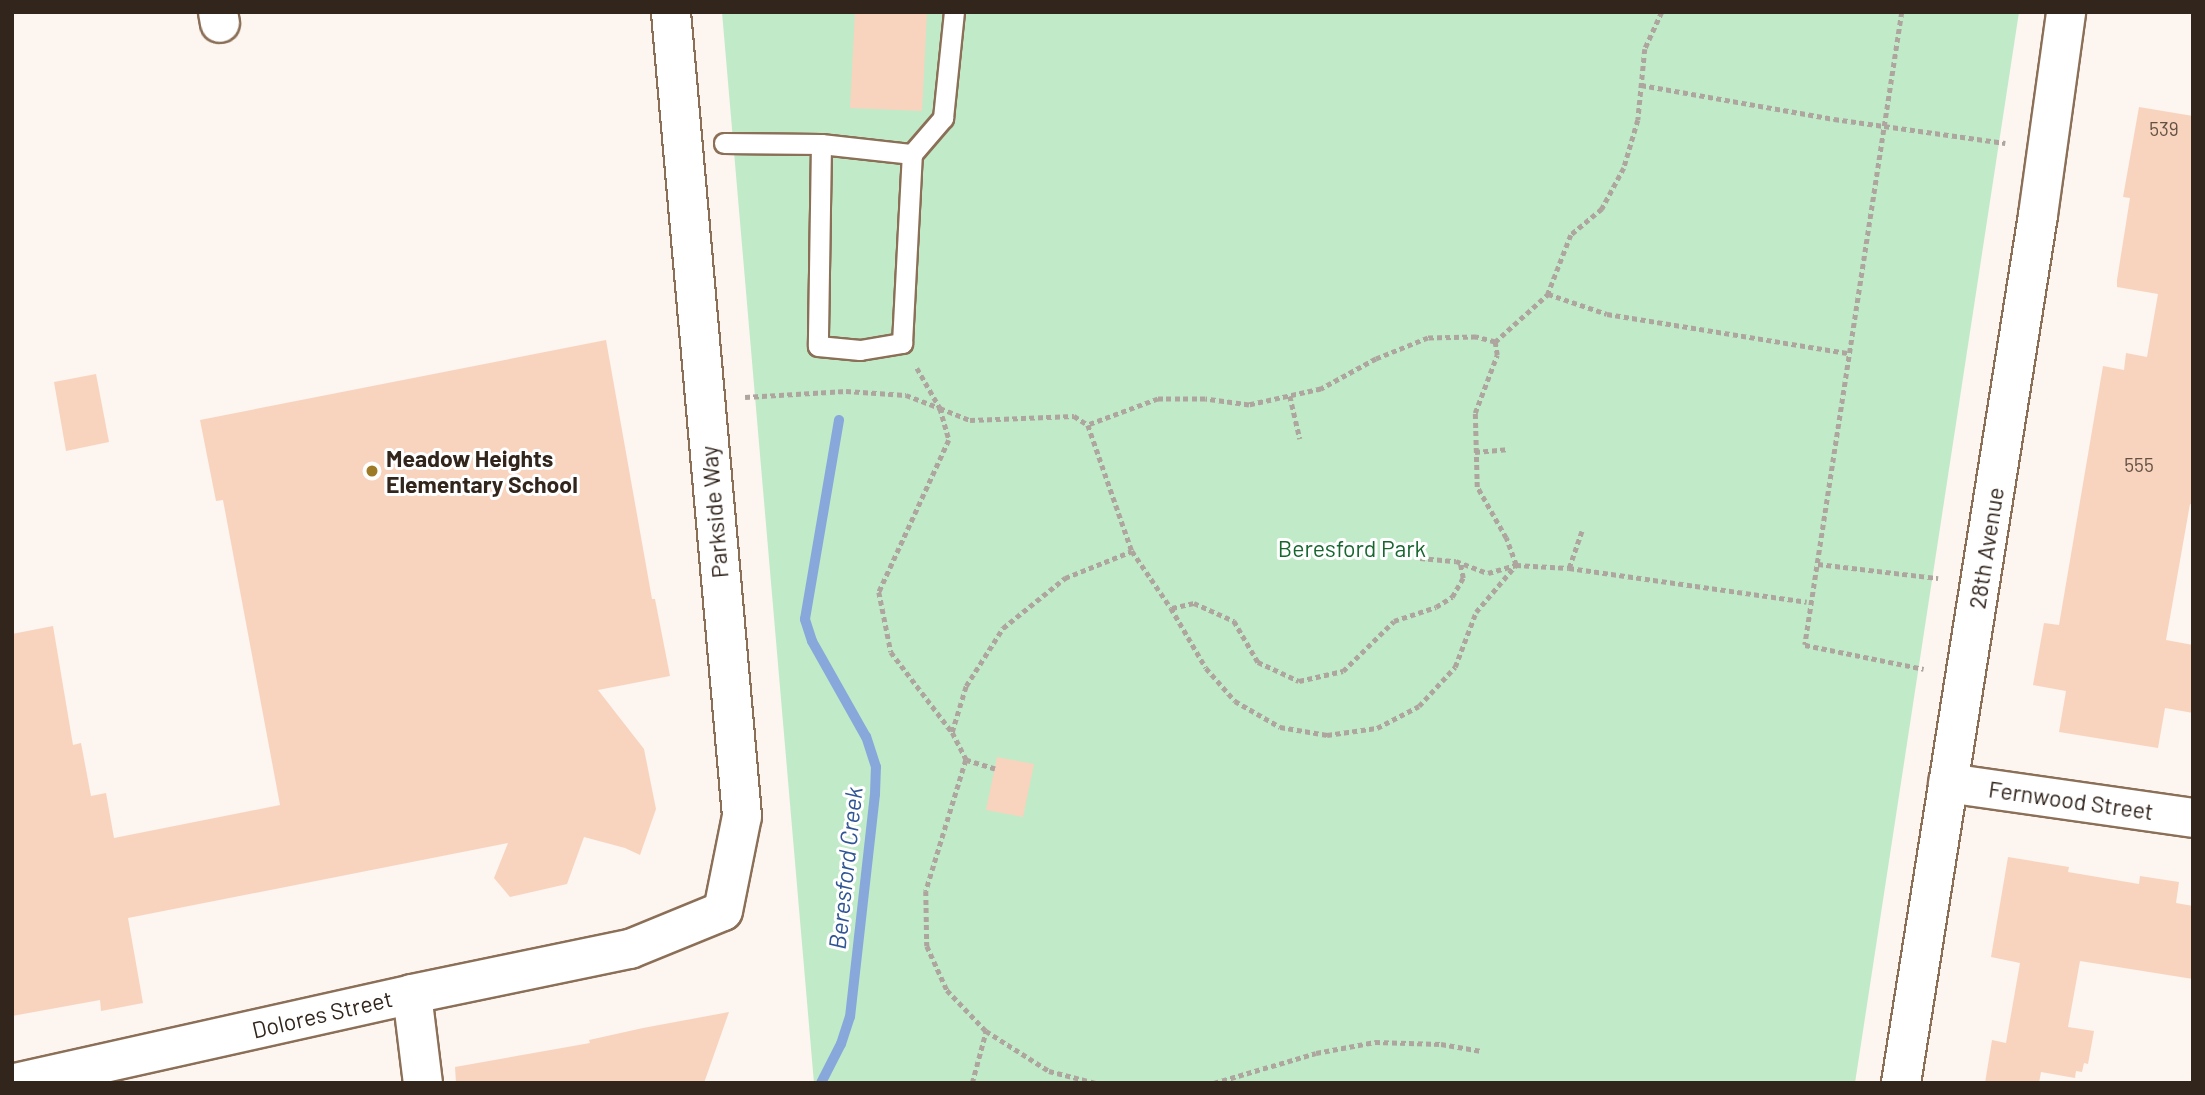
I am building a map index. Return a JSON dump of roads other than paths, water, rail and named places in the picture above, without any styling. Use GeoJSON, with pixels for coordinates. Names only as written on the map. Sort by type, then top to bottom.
{"type":"FeatureCollection","features":[{"type":"Feature","properties":{"kind":"street","name":"Parkside Way"},"geometry":{"type":"LineString","coordinates":[[630,949],[723,911],[742,816],[671,12]]}},
{"type":"Feature","properties":{"kind":"street","name":"28th Avenue"},"geometry":{"type":"LineString","coordinates":[[1901,1083],[2036,229],[2066,12]]}},
{"type":"Feature","properties":{"kind":"street","name":"Fernwood Street"},"geometry":{"type":"LineString","coordinates":[[1948,783],[2193,818]]}},
{"type":"Feature","properties":{"kind":"street","name":"Dolores Street"},"geometry":{"type":"LineString","coordinates":[[15,1083],[412,994],[630,949]]}},
{"type":"Feature","properties":{"kind":"street"},"geometry":{"type":"LineString","coordinates":[[412,994],[423,1083]]}},
{"type":"Feature","properties":{"kind":"lane"},"geometry":{"type":"LineString","coordinates":[[821,144],[818,346],[860,349],[902,343],[912,154],[943,118],[954,12]]}},
{"type":"Feature","properties":{"kind":"lane"},"geometry":{"type":"LineString","coordinates":[[724,143],[821,144],[912,154]]}},
{"type":"Feature","properties":{"kind":"waterway","name":"Beresford Creek"},"geometry":{"type":"LineString","coordinates":[[821,1083],[841,1044],[850,1017],[876,767],[866,737],[812,641],[805,619],[839,420]]}},
{"type":"Feature","properties":{"kind":"place","name":"Meadow Heights Elementary School"},"geometry":{"type":"Point","coordinates":[372,471]}},
{"type":"Feature","properties":{"kind":"park label","name":"Beresford Park"},"geometry":{"type":"Point","coordinates":[1352,548]}}]}
